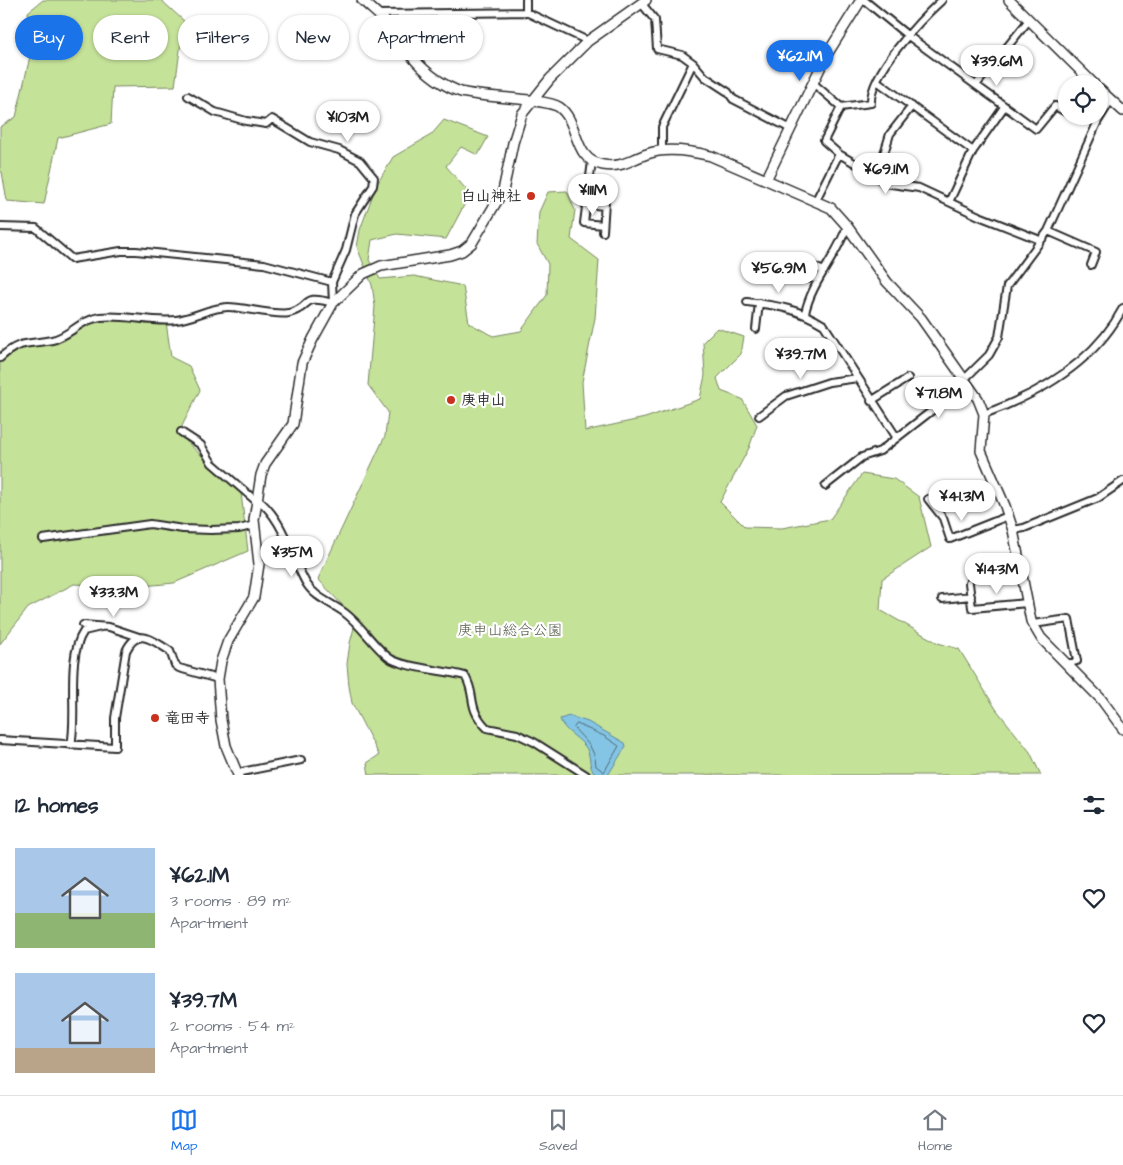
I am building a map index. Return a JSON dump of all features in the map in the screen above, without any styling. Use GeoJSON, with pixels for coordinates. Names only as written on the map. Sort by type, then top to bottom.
{"type":"FeatureCollection","features":[{"type":"Feature","properties":{"kind":"street"},"geometry":{"type":"LineString","coordinates":[[362,0],[398,34],[415,60],[442,82],[460,92],[557,106],[564,112],[585,155],[601,164],[624,165],[646,154],[662,150],[710,156],[831,208],[847,226],[876,270],[920,318],[978,399],[984,414],[981,451],[1013,530],[1033,624],[1041,638],[1101,699],[1123,729]]}},
{"type":"Feature","properties":{"kind":"street"},"geometry":{"type":"LineString","coordinates":[[526,0],[526,12]]}},
{"type":"Feature","properties":{"kind":"street"},"geometry":{"type":"LineString","coordinates":[[766,180],[826,56],[863,0],[907,35],[1036,129],[1055,106],[1058,108]]}},
{"type":"Feature","properties":{"kind":"street"},"geometry":{"type":"LineString","coordinates":[[813,83],[841,107],[871,103],[872,89],[907,35],[942,0]]}},
{"type":"Feature","properties":{"kind":"street"},"geometry":{"type":"LineString","coordinates":[[1009,0],[1085,75]]}},
{"type":"Feature","properties":{"kind":"street"},"geometry":{"type":"LineString","coordinates":[[301,760],[238,774],[226,746],[220,720],[218,679],[220,661],[228,641],[254,597],[259,564],[255,525],[256,500],[261,475],[266,464],[293,424],[302,363],[333,303],[364,274],[381,266],[450,255],[462,251],[472,243],[503,191],[513,143],[522,114],[550,79],[588,41],[644,2],[654,20],[657,49],[682,55],[693,63],[705,77],[728,92],[733,99],[791,128]]}},
{"type":"Feature","properties":{"kind":"street"},"geometry":{"type":"LineString","coordinates":[[377,14],[526,12],[588,41]]}},
{"type":"Feature","properties":{"kind":"street"},"geometry":{"type":"LineString","coordinates":[[976,85],[1029,20]]}},
{"type":"Feature","properties":{"kind":"street"},"geometry":{"type":"LineString","coordinates":[[662,150],[662,127],[693,63]]}},
{"type":"Feature","properties":{"kind":"street"},"geometry":{"type":"LineString","coordinates":[[877,81],[973,150]]}},
{"type":"Feature","properties":{"kind":"street"},"geometry":{"type":"LineString","coordinates":[[188,96],[207,108],[226,116],[266,124],[272,119],[310,142],[338,150],[360,161],[374,178],[373,186],[355,214],[346,250],[332,282],[333,303]]}},
{"type":"Feature","properties":{"kind":"street"},"geometry":{"type":"LineString","coordinates":[[1108,97],[1123,111]]}},
{"type":"Feature","properties":{"kind":"street"},"geometry":{"type":"LineString","coordinates":[[1108,105],[1111,100]]}},
{"type":"Feature","properties":{"kind":"street"},"geometry":{"type":"LineString","coordinates":[[877,176],[890,134],[912,106]]}},
{"type":"Feature","properties":{"kind":"street"},"geometry":{"type":"LineString","coordinates":[[841,107],[824,141],[839,154],[877,176],[884,184],[919,188],[979,216],[1040,240]]}},
{"type":"Feature","properties":{"kind":"street"},"geometry":{"type":"LineString","coordinates":[[949,202],[973,150],[1004,107]]}},
{"type":"Feature","properties":{"kind":"street"},"geometry":{"type":"LineString","coordinates":[[826,486],[862,457],[880,451],[934,409],[989,355],[998,341],[1006,288],[1048,231],[1096,125]]}},
{"type":"Feature","properties":{"kind":"street"},"geometry":{"type":"LineString","coordinates":[[816,200],[839,154]]}},
{"type":"Feature","properties":{"kind":"street"},"geometry":{"type":"LineString","coordinates":[[586,204],[604,203],[603,229],[584,223],[586,204],[592,160]]}},
{"type":"Feature","properties":{"kind":"street"},"geometry":{"type":"LineString","coordinates":[[0,226],[36,228],[72,259],[121,251],[136,251],[264,264],[332,282]]}},
{"type":"Feature","properties":{"kind":"street"},"geometry":{"type":"LineString","coordinates":[[805,314],[819,279],[844,235],[847,226]]}},
{"type":"Feature","properties":{"kind":"street"},"geometry":{"type":"LineString","coordinates":[[1048,231],[1096,252],[1091,265]]}},
{"type":"Feature","properties":{"kind":"street"},"geometry":{"type":"LineString","coordinates":[[819,279],[803,278],[783,267],[791,257],[824,271]]}},
{"type":"Feature","properties":{"kind":"street"},"geometry":{"type":"LineString","coordinates":[[0,358],[15,346],[26,342],[53,340],[80,322],[99,318],[118,316],[173,320],[193,317],[226,307],[287,314],[311,299],[318,298],[333,303]]}},
{"type":"Feature","properties":{"kind":"street"},"geometry":{"type":"LineString","coordinates":[[747,302],[780,305],[805,314],[824,325],[896,438]]}},
{"type":"Feature","properties":{"kind":"street"},"geometry":{"type":"LineString","coordinates":[[756,329],[759,303]]}},
{"type":"Feature","properties":{"kind":"street"},"geometry":{"type":"LineString","coordinates":[[984,414],[1018,402],[1093,352],[1106,337],[1123,308]]}},
{"type":"Feature","properties":{"kind":"street"},"geometry":{"type":"LineString","coordinates":[[758,416],[786,396],[829,382],[858,378]]}},
{"type":"Feature","properties":{"kind":"street"},"geometry":{"type":"LineString","coordinates":[[871,401],[908,378]]}},
{"type":"Feature","properties":{"kind":"street"},"geometry":{"type":"LineString","coordinates":[[181,432],[201,445],[212,463],[268,508],[312,592],[346,613],[388,657],[400,663],[445,670],[465,676],[469,683],[474,712],[486,728],[517,734],[534,742],[586,775]]}},
{"type":"Feature","properties":{"kind":"street"},"geometry":{"type":"LineString","coordinates":[[1013,530],[1024,528],[1098,498],[1123,481]]}},
{"type":"Feature","properties":{"kind":"street"},"geometry":{"type":"LineString","coordinates":[[928,499],[943,518],[950,539],[1008,516]]}},
{"type":"Feature","properties":{"kind":"street"},"geometry":{"type":"LineString","coordinates":[[43,539],[150,524],[182,530],[239,529],[255,525]]}},
{"type":"Feature","properties":{"kind":"street"},"geometry":{"type":"LineString","coordinates":[[969,583],[972,608],[1028,603]]}},
{"type":"Feature","properties":{"kind":"street"},"geometry":{"type":"LineString","coordinates":[[942,600],[971,596]]}},
{"type":"Feature","properties":{"kind":"street"},"geometry":{"type":"LineString","coordinates":[[1033,624],[1069,619],[1077,661],[1067,664]]}},
{"type":"Feature","properties":{"kind":"street"},"geometry":{"type":"LineString","coordinates":[[83,626],[101,627],[145,637],[172,648],[174,664],[179,668],[218,679]]}},
{"type":"Feature","properties":{"kind":"street"},"geometry":{"type":"LineString","coordinates":[[70,745],[75,727],[72,718],[74,672],[81,636],[84,631],[101,627]]}},
{"type":"Feature","properties":{"kind":"street"},"geometry":{"type":"LineString","coordinates":[[0,740],[115,747],[115,718],[126,650],[130,642],[139,637]]}},
{"type":"Feature","properties":{"kind":"green space"},"geometry":{"type":"Polygon","coordinates":[[[43,0],[161,0],[178,16],[179,60],[175,86],[113,87],[111,124],[58,138],[44,204],[7,201],[2,172],[0,171],[0,127],[16,117],[29,60],[83,60],[83,15],[28,15],[28,12],[43,0]]]}},
{"type":"Feature","properties":{"kind":"green space","name":"庚申山総合公園"},"geometry":{"type":"Polygon","coordinates":[[[444,120],[488,137],[478,155],[461,147],[446,166],[470,194],[446,239],[397,234],[372,240],[369,260],[380,279],[414,276],[463,286],[469,323],[493,336],[521,331],[547,295],[548,264],[537,244],[539,212],[548,192],[567,191],[575,210],[571,239],[599,260],[595,318],[582,382],[585,431],[645,418],[700,399],[705,375],[703,342],[717,328],[744,337],[741,354],[717,378],[721,391],[742,399],[757,425],[749,448],[720,502],[745,527],[782,528],[830,519],[862,474],[894,479],[919,497],[931,547],[882,579],[880,610],[938,643],[959,649],[996,709],[1030,752],[1041,775],[369,775],[367,763],[379,755],[352,703],[347,664],[356,620],[318,579],[385,436],[388,412],[368,385],[375,306],[372,285],[357,247],[360,230],[376,186],[393,157],[431,135],[444,120]]]}},
{"type":"Feature","properties":{"kind":"green space"},"geometry":{"type":"Polygon","coordinates":[[[115,319],[166,322],[171,357],[189,366],[200,390],[182,426],[185,440],[241,493],[248,551],[174,583],[133,587],[74,584],[28,608],[0,644],[0,360],[21,345],[39,345],[61,340],[86,324],[115,319]]]}},
{"type":"Feature","properties":{"kind":"water"},"geometry":{"type":"Polygon","coordinates":[[[569,716],[588,722],[625,743],[626,746],[608,775],[593,771],[586,748],[567,730],[560,719],[569,716]]]}},
{"type":"Feature","properties":{"kind":"place","name":"白山神社"},"geometry":{"type":"Point","coordinates":[531,196]}},
{"type":"Feature","properties":{"kind":"place","name":"庚申山"},"geometry":{"type":"Point","coordinates":[451,400]}},
{"type":"Feature","properties":{"kind":"place","name":"竜田寺"},"geometry":{"type":"Point","coordinates":[155,718]}}]}
